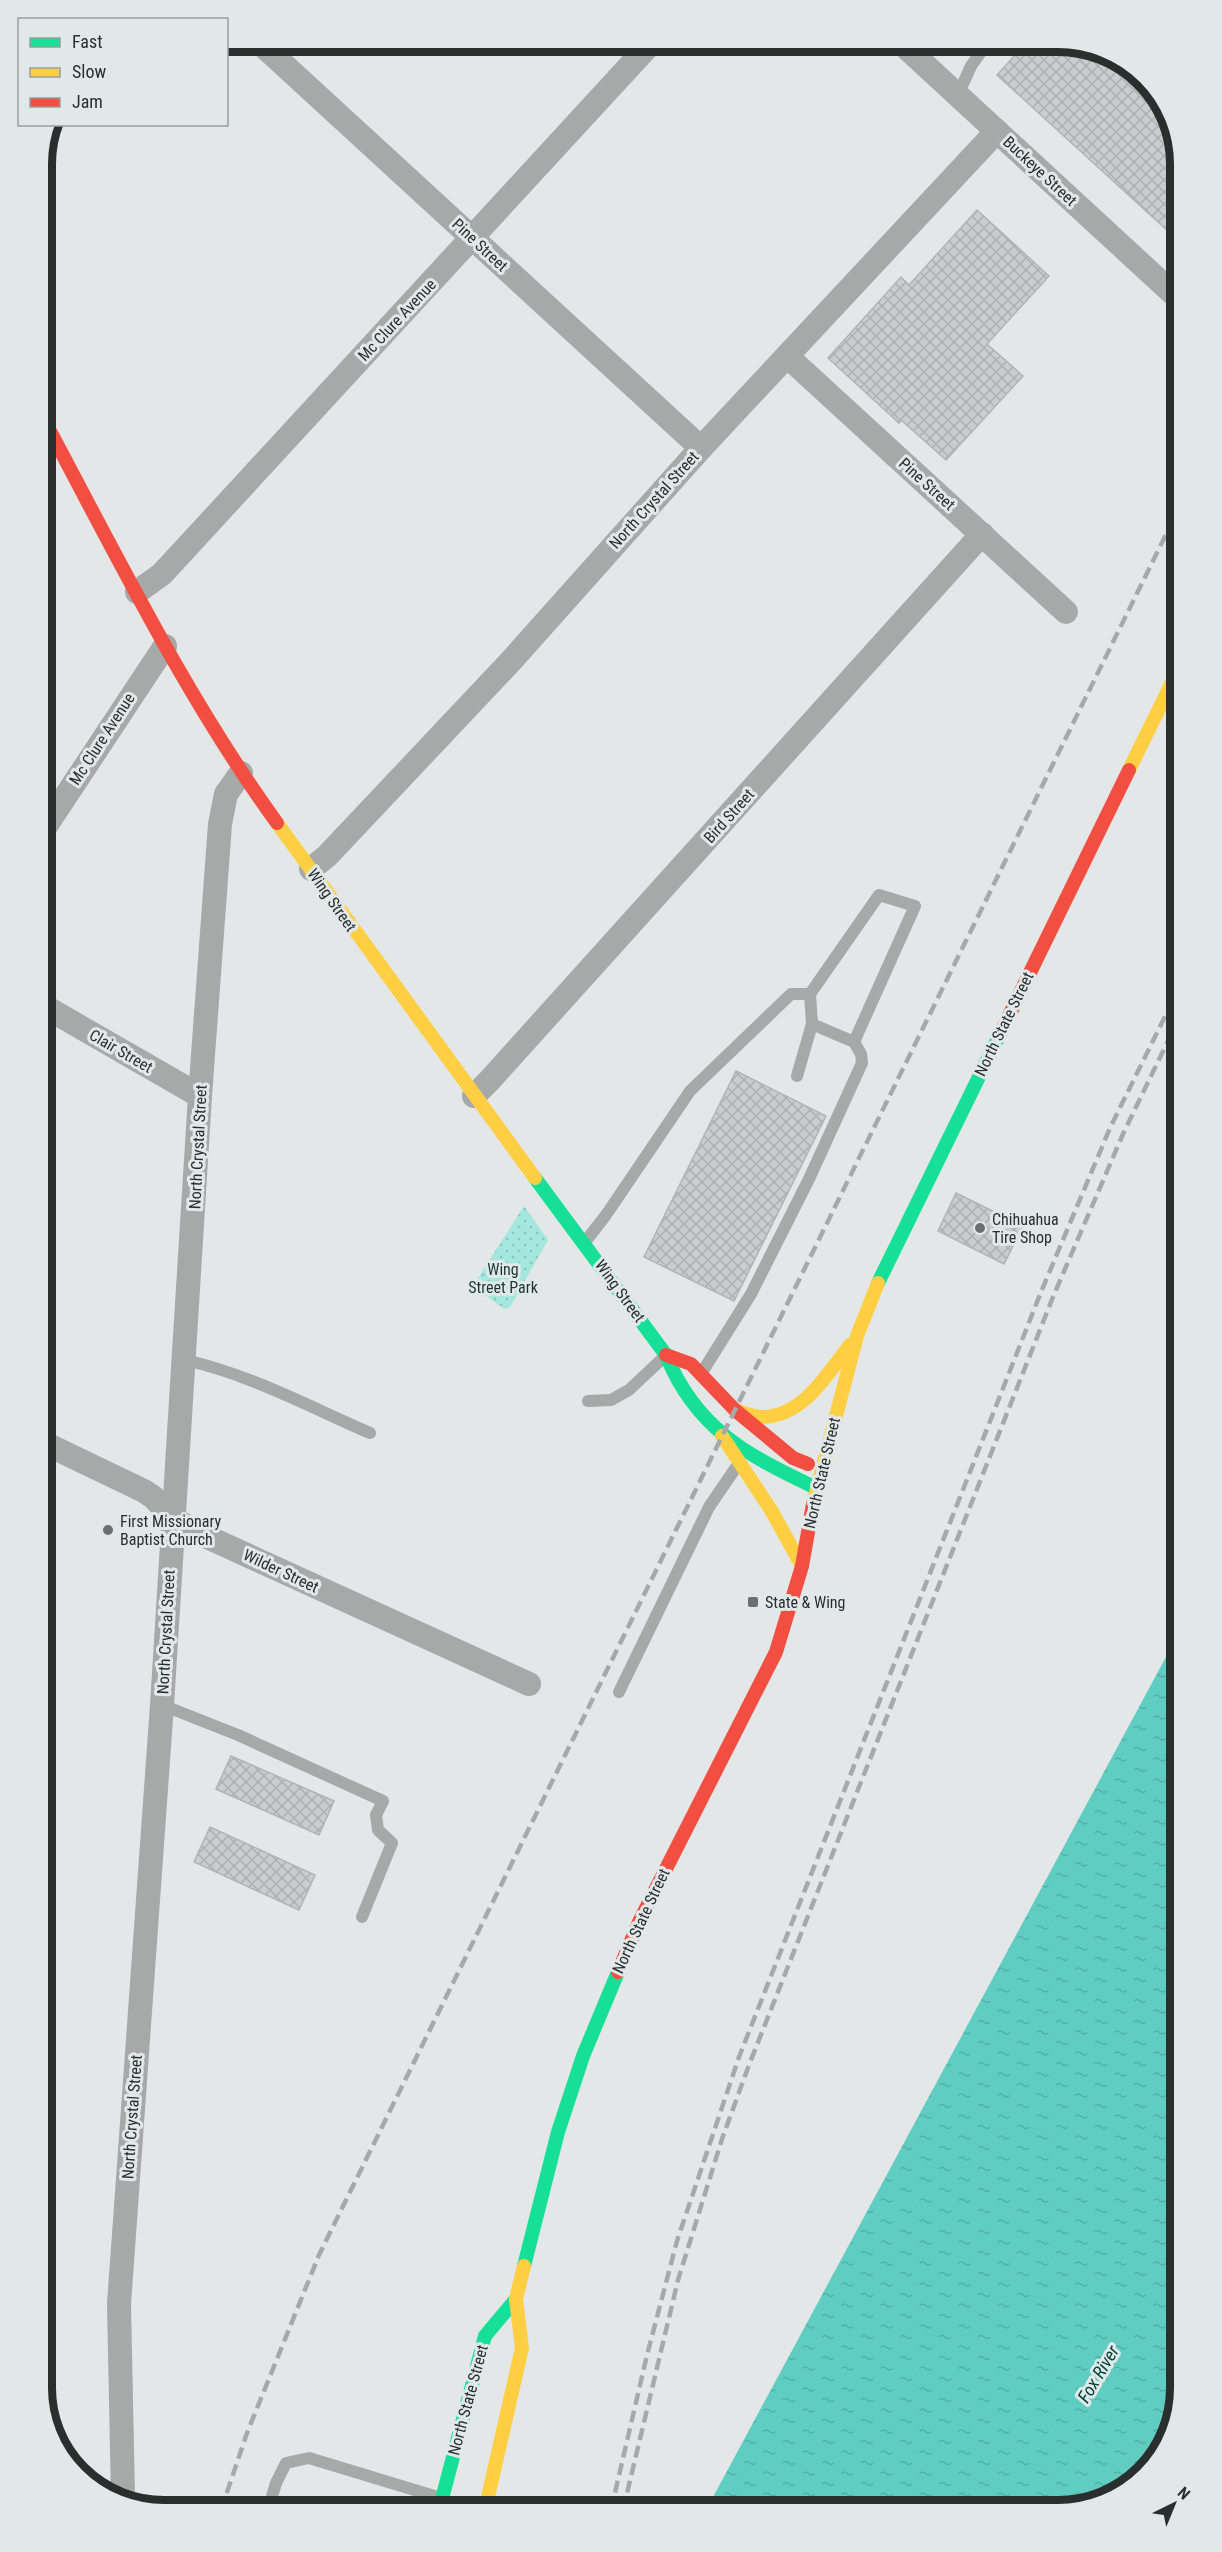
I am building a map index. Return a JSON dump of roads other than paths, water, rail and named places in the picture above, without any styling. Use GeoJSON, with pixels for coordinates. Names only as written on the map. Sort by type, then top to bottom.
{"type":"FeatureCollection","features":[{"type":"Feature","properties":{"kind":"main road","name":"Wing Street"},"geometry":{"type":"LineString","coordinates":[[53,436],[165,646],[241,773],[474,1096],[666,1355],[674,1378],[722,1436],[765,1463],[816,1488]]}},
{"type":"Feature","properties":{"kind":"main road","name":"North State Street"},"geometry":{"type":"LineString","coordinates":[[486,2499],[522,2348],[516,2299],[558,2132],[591,2034],[639,1922],[776,1652],[802,1566],[816,1488],[857,1336],[878,1283],[1170,686]]}},
{"type":"Feature","properties":{"kind":"main road"},"geometry":{"type":"LineString","coordinates":[[735,1410],[762,1417],[774,1416],[795,1407],[809,1394],[857,1336]]}},
{"type":"Feature","properties":{"kind":"main road"},"geometry":{"type":"LineString","coordinates":[[666,1355],[691,1364],[735,1410],[793,1458],[821,1470]]}},
{"type":"Feature","properties":{"kind":"main road"},"geometry":{"type":"LineString","coordinates":[[722,1436],[771,1510],[802,1566]]}},
{"type":"Feature","properties":{"kind":"main road","name":"North State Street"},"geometry":{"type":"LineString","coordinates":[[442,2499],[485,2336],[516,2299]]}},
{"type":"Feature","properties":{"kind":"street","name":"Pine Street"},"geometry":{"type":"LineString","coordinates":[[270,52],[701,448]]}},
{"type":"Feature","properties":{"kind":"street","name":"Mc Clure Avenue"},"geometry":{"type":"LineString","coordinates":[[137,592],[170,566],[642,53]]}},
{"type":"Feature","properties":{"kind":"street","name":"Buckeye Street"},"geometry":{"type":"LineString","coordinates":[[912,53],[1170,290]]}},
{"type":"Feature","properties":{"kind":"street","name":"North Crystal Street"},"geometry":{"type":"LineString","coordinates":[[311,868],[327,856],[511,661],[701,448],[997,131]]}},
{"type":"Feature","properties":{"kind":"street","name":"Pine Street"},"geometry":{"type":"LineString","coordinates":[[788,357],[1066,612]]}},
{"type":"Feature","properties":{"kind":"street","name":"Bird Street"},"geometry":{"type":"LineString","coordinates":[[474,1096],[982,534]]}},
{"type":"Feature","properties":{"kind":"street","name":"Mc Clure Avenue"},"geometry":{"type":"LineString","coordinates":[[53,812],[165,646]]}},
{"type":"Feature","properties":{"kind":"street","name":"North Crystal Street"},"geometry":{"type":"LineString","coordinates":[[123,2492],[119,2304],[162,1705],[200,1096],[220,824],[226,794],[241,773]]}},
{"type":"Feature","properties":{"kind":"street","name":"Clair Street"},"geometry":{"type":"LineString","coordinates":[[53,1011],[200,1096]]}},
{"type":"Feature","properties":{"kind":"street","name":"Wilder Street"},"geometry":{"type":"LineString","coordinates":[[52,1447],[144,1491],[173,1518],[192,1530],[529,1684]]}},
{"type":"Feature","properties":{"kind":"lane"},"geometry":{"type":"LineString","coordinates":[[958,95],[971,66],[980,53]]}},
{"type":"Feature","properties":{"kind":"lane"},"geometry":{"type":"LineString","coordinates":[[797,1076],[812,1024],[810,994],[879,895],[915,906],[854,1042]]}},
{"type":"Feature","properties":{"kind":"lane"},"geometry":{"type":"LineString","coordinates":[[584,1243],[606,1215],[690,1091],[791,994],[810,994]]}},
{"type":"Feature","properties":{"kind":"lane"},"geometry":{"type":"LineString","coordinates":[[701,1375],[751,1294],[840,1115],[862,1063],[861,1054],[854,1042],[812,1024]]}},
{"type":"Feature","properties":{"kind":"lane"},"geometry":{"type":"LineString","coordinates":[[588,1401],[611,1400],[629,1390],[666,1355]]}},
{"type":"Feature","properties":{"kind":"lane"},"geometry":{"type":"LineString","coordinates":[[184,1360],[205,1365],[286,1396],[370,1433]]}},
{"type":"Feature","properties":{"kind":"lane"},"geometry":{"type":"LineString","coordinates":[[619,1692],[709,1507],[739,1462]]}},
{"type":"Feature","properties":{"kind":"lane"},"geometry":{"type":"LineString","coordinates":[[162,1705],[238,1735],[383,1801],[376,1815],[378,1830],[392,1843],[362,1917]]}},
{"type":"Feature","properties":{"kind":"lane"},"geometry":{"type":"LineString","coordinates":[[271,2499],[286,2463],[309,2458],[428,2499]]}},
{"type":"Feature","properties":{"kind":"water","name":"Fox River"},"geometry":{"type":"Polygon","coordinates":[[[1170,1650],[1170,2388],[1164,2424],[1151,2450],[1137,2467],[1114,2485],[1094,2494],[1058,2500],[712,2500],[1170,1650]]]}},
{"type":"Feature","properties":{"kind":"railway"},"geometry":{"type":"LineString","coordinates":[[225,2499],[247,2433],[319,2255],[1170,526]]}},
{"type":"Feature","properties":{"kind":"railway"},"geometry":{"type":"LineString","coordinates":[[613,2500],[647,2355],[677,2241],[739,2057],[1041,1292],[1110,1128],[1170,1006]]}},
{"type":"Feature","properties":{"kind":"railway"},"geometry":{"type":"LineString","coordinates":[[626,2500],[678,2280],[722,2139],[749,2065],[1053,1297],[1123,1134],[1170,1037]]}},
{"type":"Feature","properties":{"kind":"place","name":"Chihuahua Tire Shop"},"geometry":{"type":"Point","coordinates":[980,1228]}},
{"type":"Feature","properties":{"kind":"place","name":"First Missionary Baptist Church"},"geometry":{"type":"Point","coordinates":[108,1530]}},
{"type":"Feature","properties":{"kind":"place","name":"State & Wing"},"geometry":{"type":"Point","coordinates":[753,1602]}},
{"type":"Feature","properties":{"kind":"park label","name":"Wing Street Park"},"geometry":{"type":"Point","coordinates":[503,1278]}}]}
